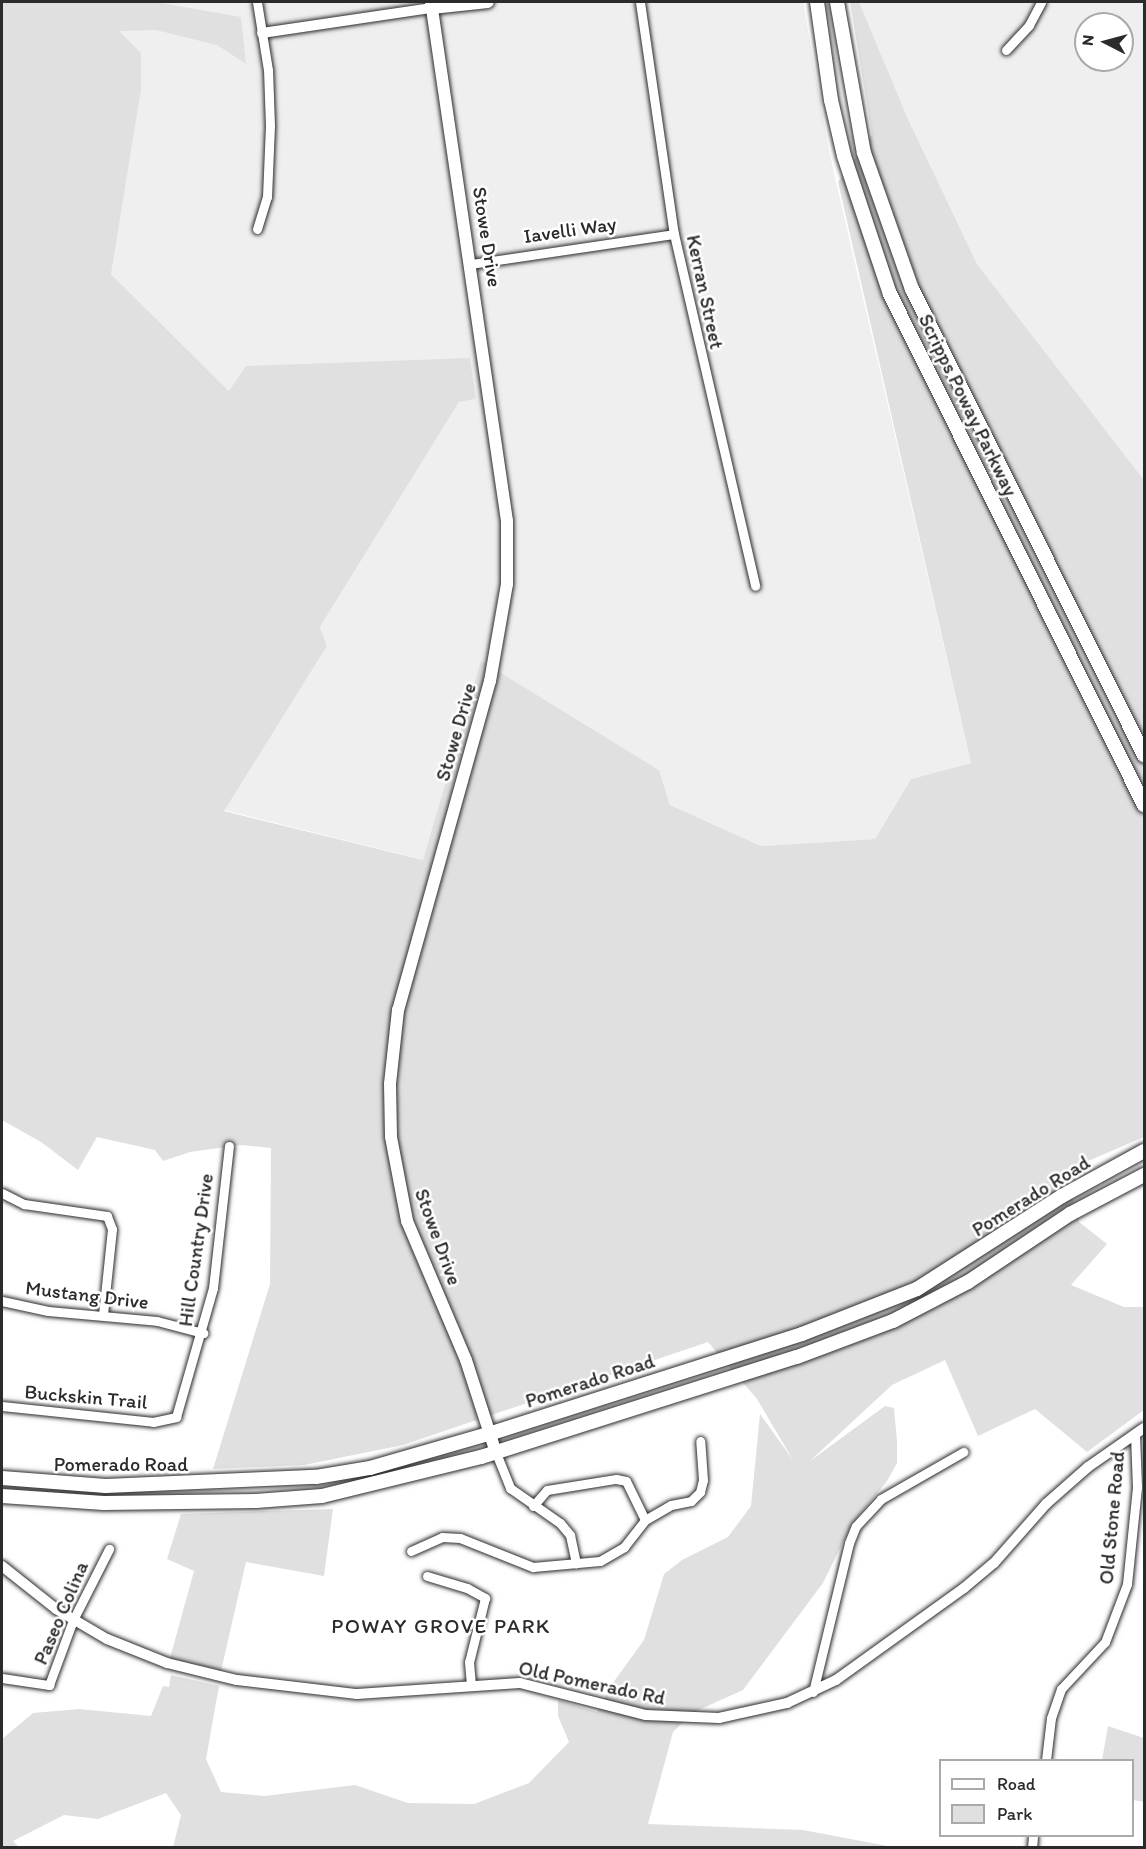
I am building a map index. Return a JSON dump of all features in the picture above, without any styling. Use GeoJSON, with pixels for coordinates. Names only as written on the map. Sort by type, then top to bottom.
{"type":"FeatureCollection","features":[{"type":"Feature","properties":{"kind":"main road"},"geometry":{"type":"LineString","coordinates":[[432,5],[488,2]]}},
{"type":"Feature","properties":{"kind":"main road","name":"Scripps Poway Parkway"},"geometry":{"type":"LineString","coordinates":[[817,2],[831,100],[844,156],[890,294],[1144,805]]}},
{"type":"Feature","properties":{"kind":"main road","name":"Scripps Poway Parkway"},"geometry":{"type":"LineString","coordinates":[[837,2],[864,153],[912,289],[1144,754]]}},
{"type":"Feature","properties":{"kind":"main road","name":"Stowe Drive"},"geometry":{"type":"LineString","coordinates":[[432,5],[507,521],[506,593],[490,681],[398,1010],[390,1084],[391,1137],[407,1221],[466,1360],[496,1453]]}},
{"type":"Feature","properties":{"kind":"main road","name":"Pomerado Road"},"geometry":{"type":"LineString","coordinates":[[2,1478],[106,1486],[316,1477],[370,1468],[490,1433],[802,1334],[917,1289],[1062,1196],[1144,1151]]}},
{"type":"Feature","properties":{"kind":"main road","name":"Pomerado Road"},"geometry":{"type":"LineString","coordinates":[[2,1496],[104,1503],[256,1501],[322,1496],[496,1453],[796,1357],[893,1321],[968,1282],[1070,1214],[1144,1175]]}},
{"type":"Feature","properties":{"kind":"street"},"geometry":{"type":"LineString","coordinates":[[257,2],[270,126],[267,196],[257,230]]}},
{"type":"Feature","properties":{"kind":"street","name":"Kerran Street"},"geometry":{"type":"LineString","coordinates":[[640,2],[674,234],[755,586]]}},
{"type":"Feature","properties":{"kind":"street"},"geometry":{"type":"LineString","coordinates":[[1006,50],[1029,25],[1041,2]]}},
{"type":"Feature","properties":{"kind":"street"},"geometry":{"type":"LineString","coordinates":[[262,33],[432,5]]}},
{"type":"Feature","properties":{"kind":"street","name":"Iavelli Way"},"geometry":{"type":"LineString","coordinates":[[471,264],[674,234]]}},
{"type":"Feature","properties":{"kind":"street","name":"Hill Country Drive"},"geometry":{"type":"LineString","coordinates":[[167,1420],[176,1417],[182,1404],[203,1333],[213,1288],[229,1146]]}},
{"type":"Feature","properties":{"kind":"street"},"geometry":{"type":"LineString","coordinates":[[2,1192],[24,1204],[107,1216],[112,1229],[102,1315]]}},
{"type":"Feature","properties":{"kind":"street","name":"Mustang Drive"},"geometry":{"type":"LineString","coordinates":[[2,1301],[48,1311],[158,1321],[203,1333]]}},
{"type":"Feature","properties":{"kind":"street","name":"Buckskin Trail"},"geometry":{"type":"LineString","coordinates":[[2,1406],[28,1412],[167,1420]]}},
{"type":"Feature","properties":{"kind":"street","name":"Old Pomerado Rd"},"geometry":{"type":"LineString","coordinates":[[2,1566],[73,1620],[155,1659],[237,1680],[357,1694],[471,1684],[520,1683],[646,1715],[687,1719],[758,1712],[813,1692],[836,1680],[964,1588],[994,1563],[1047,1504],[1088,1467],[1144,1428]]}},
{"type":"Feature","properties":{"kind":"street","name":"Old Stone Road"},"geometry":{"type":"LineString","coordinates":[[1046,1759],[1055,1701],[1061,1689],[1105,1642],[1127,1584],[1137,1487],[1135,1435]]}},
{"type":"Feature","properties":{"kind":"street"},"geometry":{"type":"LineString","coordinates":[[411,1551],[442,1537],[460,1538],[519,1564],[576,1563],[614,1555],[645,1520],[671,1505],[691,1501],[700,1492],[703,1480],[700,1441]]}},
{"type":"Feature","properties":{"kind":"street"},"geometry":{"type":"LineString","coordinates":[[813,1692],[849,1543],[856,1526],[881,1499],[963,1452]]}},
{"type":"Feature","properties":{"kind":"street"},"geometry":{"type":"LineString","coordinates":[[496,1453],[510,1488],[560,1523],[570,1535],[576,1563]]}},
{"type":"Feature","properties":{"kind":"street"},"geometry":{"type":"LineString","coordinates":[[533,1506],[547,1490],[616,1479],[626,1481],[645,1520]]}},
{"type":"Feature","properties":{"kind":"street","name":"Paseo Colina"},"geometry":{"type":"LineString","coordinates":[[2,1678],[41,1686],[49,1685],[73,1620],[109,1549]]}},
{"type":"Feature","properties":{"kind":"street"},"geometry":{"type":"LineString","coordinates":[[427,1576],[467,1588],[485,1598],[469,1662],[471,1684]]}},
{"type":"Feature","properties":{"kind":"shaded area"},"geometry":{"type":"Polygon","coordinates":[[[2,2],[803,2],[829,151],[971,763],[911,779],[875,839],[761,846],[670,805],[659,770],[481,662],[424,860],[224,810],[327,646],[320,627],[459,402],[476,399],[470,359],[229,391],[69,232],[2,2]]]}},
{"type":"Feature","properties":{"kind":"shaded area"},"geometry":{"type":"Polygon","coordinates":[[[859,2],[1144,2],[1144,480],[977,264],[908,119],[859,2]]]}},
{"type":"Feature","properties":{"kind":"green space"},"geometry":{"type":"Polygon","coordinates":[[[2,2],[155,2],[241,17],[246,64],[217,45],[156,30],[119,31],[141,53],[141,89],[111,274],[229,391],[246,366],[470,358],[476,399],[459,402],[320,627],[327,646],[224,811],[423,860],[481,661],[659,770],[670,805],[761,846],[875,839],[911,779],[971,763],[838,182],[872,135],[850,2],[859,2],[908,119],[977,264],[1144,480],[1144,1137],[1065,1171],[1079,1222],[1107,1244],[1071,1285],[1124,1307],[1144,1307],[1144,1410],[1087,1452],[1035,1409],[978,1436],[945,1360],[892,1385],[810,1461],[885,1406],[894,1408],[897,1463],[887,1481],[852,1524],[823,1583],[743,1690],[692,1713],[673,1732],[648,1824],[803,1830],[893,1847],[173,1847],[181,1815],[166,1793],[98,1819],[64,1815],[13,1841],[19,1847],[2,1847],[2,1739],[33,1713],[79,1709],[151,1716],[163,1686],[169,1687],[171,1675],[219,1686],[206,1759],[221,1792],[264,1796],[355,1785],[408,1803],[474,1804],[529,1783],[569,1742],[558,1716],[558,1700],[597,1712],[610,1687],[644,1640],[664,1574],[682,1560],[728,1537],[751,1506],[760,1414],[793,1460],[757,1399],[708,1342],[403,1445],[304,1465],[213,1469],[270,1284],[271,1148],[240,1145],[190,1152],[163,1161],[155,1150],[97,1137],[78,1170],[41,1142],[2,1120],[2,2]]]}},
{"type":"Feature","properties":{"kind":"green space"},"geometry":{"type":"Polygon","coordinates":[[[333,1509],[324,1576],[246,1562],[221,1671],[170,1658],[194,1571],[167,1559],[181,1514],[333,1509]]]}},
{"type":"Feature","properties":{"kind":"green space"},"geometry":{"type":"Polygon","coordinates":[[[1108,1726],[1144,1738],[1144,1802],[1134,1800],[1134,1759],[1102,1759],[1108,1726]]]}},
{"type":"Feature","properties":{"kind":"district","name":"POWAY GROVE PARK"},"geometry":{"type":"Point","coordinates":[441,1626]}}]}
